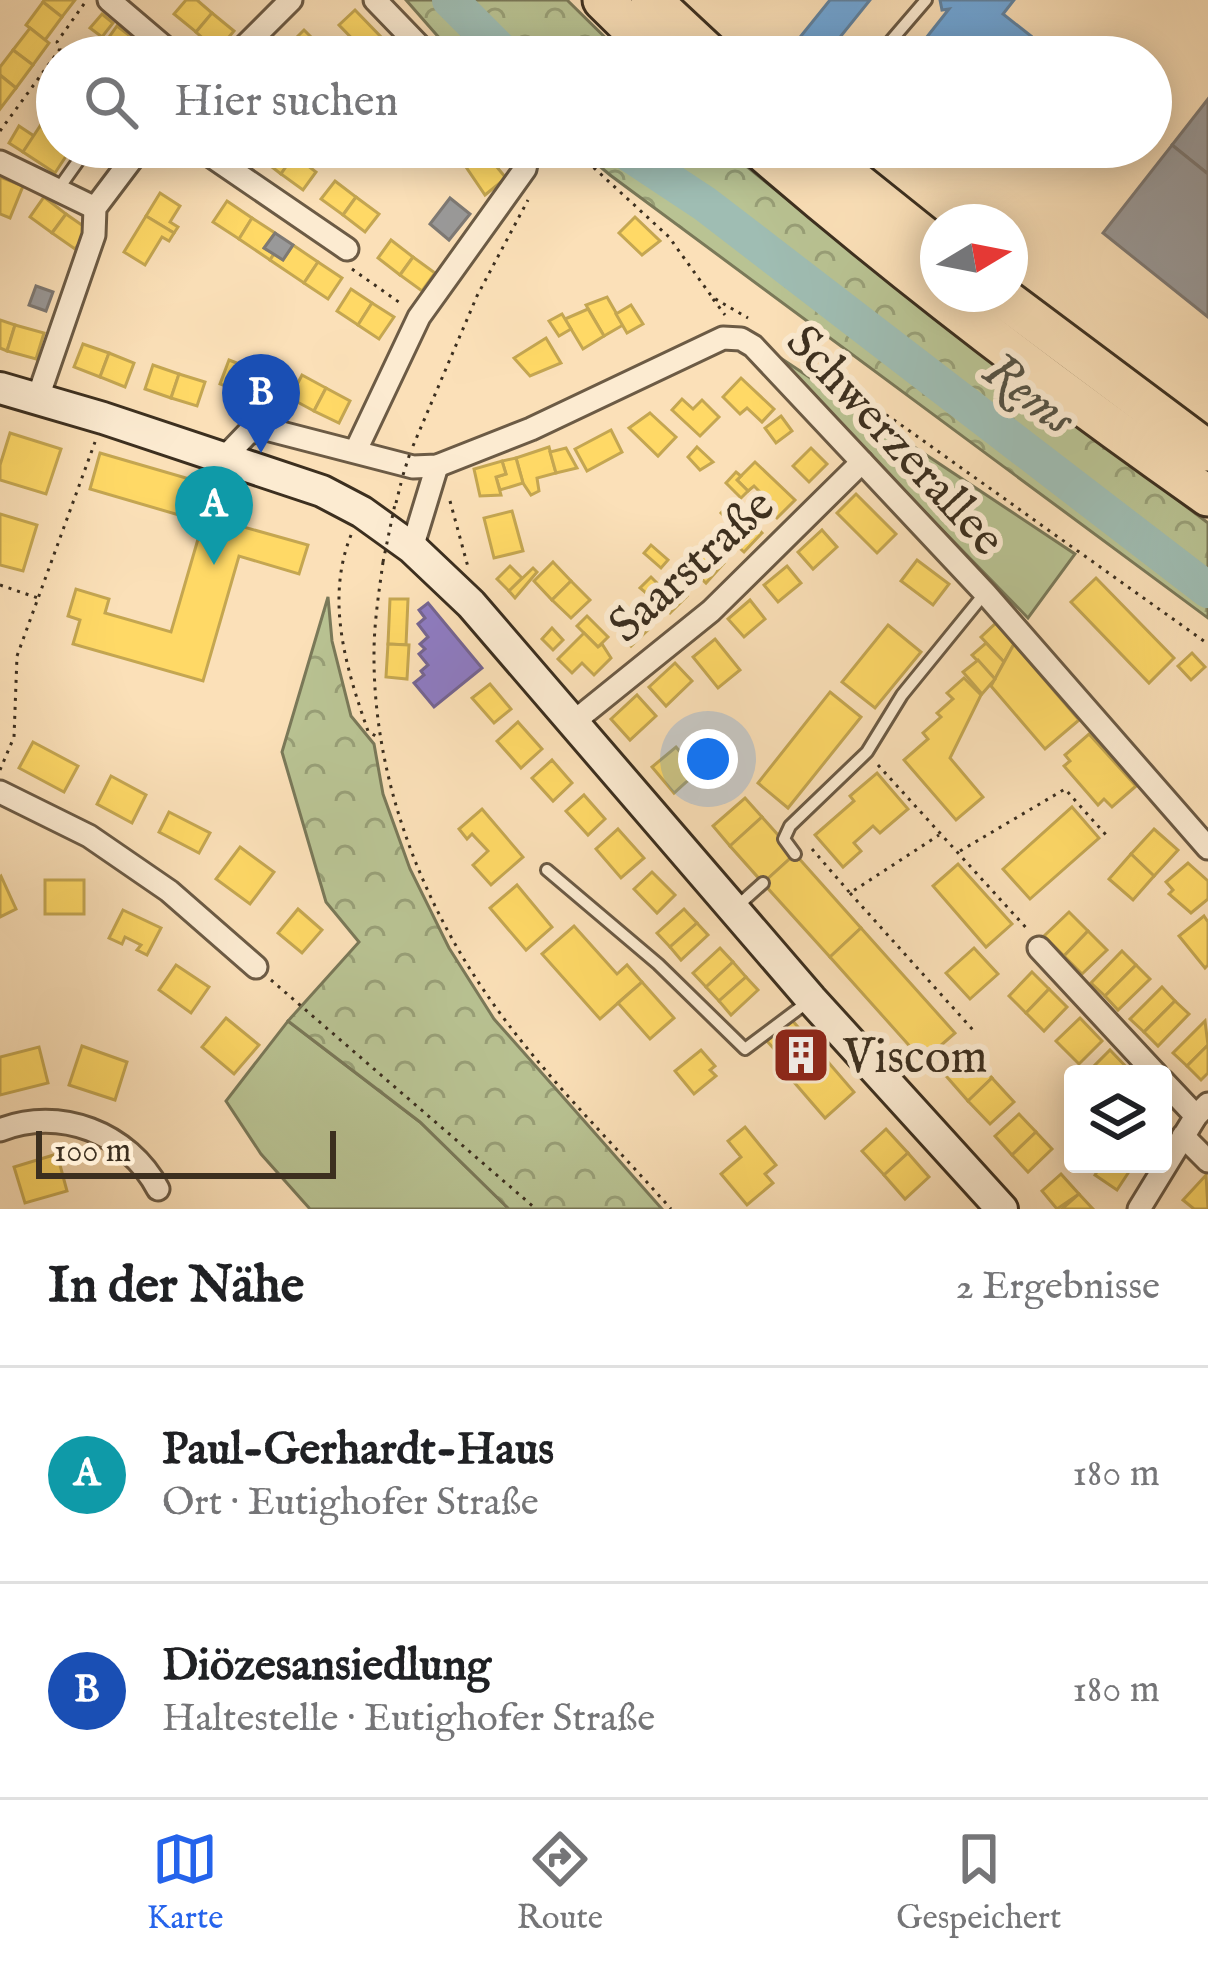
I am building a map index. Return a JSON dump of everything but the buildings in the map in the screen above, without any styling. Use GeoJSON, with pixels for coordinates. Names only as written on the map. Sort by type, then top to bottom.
{"type":"FeatureCollection","features":[{"type":"Feature","properties":{"kind":"highway"},"geometry":{"type":"LineString","coordinates":[[603,0],[640,36]]}},
{"type":"Feature","properties":{"kind":"highway"},"geometry":{"type":"LineString","coordinates":[[651,0],[690,36]]}},
{"type":"Feature","properties":{"kind":"highway"},"geometry":{"type":"LineString","coordinates":[[782,168],[854,230],[1123,437],[1208,496]]}},
{"type":"Feature","properties":{"kind":"highway"},"geometry":{"type":"LineString","coordinates":[[838,168],[920,234]]}},
{"type":"Feature","properties":{"kind":"highway"},"geometry":{"type":"LineString","coordinates":[[1022,312],[1208,451]]}},
{"type":"Feature","properties":{"kind":"street"},"geometry":{"type":"LineString","coordinates":[[109,0],[146,36]]}},
{"type":"Feature","properties":{"kind":"street"},"geometry":{"type":"LineString","coordinates":[[255,36],[291,0]]}},
{"type":"Feature","properties":{"kind":"street"},"geometry":{"type":"LineString","coordinates":[[375,0],[410,36]]}},
{"type":"Feature","properties":{"kind":"street"},"geometry":{"type":"LineString","coordinates":[[0,162],[95,208]]}},
{"type":"Feature","properties":{"kind":"street"},"geometry":{"type":"LineString","coordinates":[[37,400],[94,235],[95,208],[125,168]]}},
{"type":"Feature","properties":{"kind":"street"},"geometry":{"type":"LineString","coordinates":[[228,168],[346,249]]}},
{"type":"Feature","properties":{"kind":"street"},"geometry":{"type":"LineString","coordinates":[[356,450],[419,316],[512,168]]}},
{"type":"Feature","properties":{"kind":"street","name":"Schwerzerallee"},"geometry":{"type":"LineString","coordinates":[[437,466],[531,429],[745,329],[753,346],[985,593],[1208,848]]}},
{"type":"Feature","properties":{"kind":"street"},"geometry":{"type":"LineString","coordinates":[[0,388],[322,491],[362,512],[412,548],[471,604],[571,724],[1001,1209]]}},
{"type":"Feature","properties":{"kind":"street"},"geometry":{"type":"LineString","coordinates":[[225,457],[248,433],[266,429],[413,467],[437,466],[412,548]]}},
{"type":"Feature","properties":{"kind":"street","name":"Saarstraße"},"geometry":{"type":"LineString","coordinates":[[571,724],[711,611],[862,462]]}},
{"type":"Feature","properties":{"kind":"street"},"geometry":{"type":"LineString","coordinates":[[0,791],[89,836],[153,880],[256,967]]}},
{"type":"Feature","properties":{"kind":"street"},"geometry":{"type":"LineString","coordinates":[[1039,948],[1148,1065]]}},
{"type":"Feature","properties":{"kind":"street"},"geometry":{"type":"LineString","coordinates":[[1172,1091],[1196,1119],[1208,1161]]}},
{"type":"Feature","properties":{"kind":"street"},"geometry":{"type":"LineString","coordinates":[[1139,1209],[1196,1119]]}},
{"type":"Feature","properties":{"kind":"street"},"geometry":{"type":"LineString","coordinates":[[0,1130],[21,1121],[73,1123],[123,1145],[146,1166],[158,1189]]}},
{"type":"Feature","properties":{"kind":"lane"},"geometry":{"type":"LineString","coordinates":[[896,36],[926,0]]}},
{"type":"Feature","properties":{"kind":"lane"},"geometry":{"type":"LineString","coordinates":[[59,188],[73,168]]}},
{"type":"Feature","properties":{"kind":"lane"},"geometry":{"type":"LineString","coordinates":[[795,854],[784,839],[790,826],[867,752],[902,694],[985,593]]}},
{"type":"Feature","properties":{"kind":"lane"},"geometry":{"type":"LineString","coordinates":[[548,870],[658,964],[745,1049],[812,999]]}},
{"type":"Feature","properties":{"kind":"lane"},"geometry":{"type":"LineString","coordinates":[[734,909],[763,883]]}},
{"type":"Feature","properties":{"kind":"path"},"geometry":{"type":"LineString","coordinates":[[61,36],[87,0]]}},
{"type":"Feature","properties":{"kind":"path"},"geometry":{"type":"LineString","coordinates":[[0,131],[36,82]]}},
{"type":"Feature","properties":{"kind":"path"},"geometry":{"type":"LineString","coordinates":[[524,168],[530,192],[527,207],[477,296],[411,450],[395,504],[383,562],[374,651],[381,740],[422,879],[453,941],[533,1054],[671,1209]]}},
{"type":"Feature","properties":{"kind":"path"},"geometry":{"type":"LineString","coordinates":[[594,168],[669,237],[712,297],[745,329]]}},
{"type":"Feature","properties":{"kind":"path"},"geometry":{"type":"LineString","coordinates":[[346,249],[352,269],[419,316]]}},
{"type":"Feature","properties":{"kind":"path"},"geometry":{"type":"LineString","coordinates":[[781,345],[1208,644]]}},
{"type":"Feature","properties":{"kind":"path"},"geometry":{"type":"LineString","coordinates":[[0,770],[14,737],[16,656],[104,418]]}},
{"type":"Feature","properties":{"kind":"path"},"geometry":{"type":"LineString","coordinates":[[437,466],[468,558],[471,604]]}},
{"type":"Feature","properties":{"kind":"path"},"geometry":{"type":"LineString","coordinates":[[362,512],[348,540],[339,583],[341,639],[368,730],[381,740]]}},
{"type":"Feature","properties":{"kind":"path"},"geometry":{"type":"LineString","coordinates":[[0,585],[38,598]]}},
{"type":"Feature","properties":{"kind":"path"},"geometry":{"type":"LineString","coordinates":[[867,752],[1019,917],[1039,948]]}},
{"type":"Feature","properties":{"kind":"path"},"geometry":{"type":"LineString","coordinates":[[960,850],[1065,789],[1106,835]]}},
{"type":"Feature","properties":{"kind":"path"},"geometry":{"type":"LineString","coordinates":[[790,826],[973,1030]]}},
{"type":"Feature","properties":{"kind":"path"},"geometry":{"type":"LineString","coordinates":[[850,893],[940,834]]}},
{"type":"Feature","properties":{"kind":"path"},"geometry":{"type":"LineString","coordinates":[[256,967],[536,1209]]}},
{"type":"Feature","properties":{"kind":"green space"},"geometry":{"type":"Polygon","coordinates":[[[406,0],[567,0],[604,36],[438,36],[406,0]]]}},
{"type":"Feature","properties":{"kind":"green space"},"geometry":{"type":"Polygon","coordinates":[[[602,168],[749,168],[920,305],[920,312],[929,312],[1208,523],[1208,618],[602,168]]]}},
{"type":"Feature","properties":{"kind":"green space"},"geometry":{"type":"Polygon","coordinates":[[[764,347],[1075,554],[1028,618],[764,347]]]}},
{"type":"Feature","properties":{"kind":"green space"},"geometry":{"type":"Polygon","coordinates":[[[328,597],[332,641],[351,716],[374,744],[383,794],[410,869],[449,948],[494,1019],[662,1209],[509,1209],[420,1122],[288,1021],[359,942],[326,902],[282,752],[328,597]]]}},
{"type":"Feature","properties":{"kind":"green space"},"geometry":{"type":"Polygon","coordinates":[[[288,1021],[420,1122],[509,1209],[310,1209],[261,1154],[226,1101],[288,1021]]]}},
{"type":"Feature","properties":{"kind":"waterway","name":"Rems"},"geometry":{"type":"LineString","coordinates":[[450,0],[486,36]]}},
{"type":"Feature","properties":{"kind":"waterway","name":"Rems"},"geometry":{"type":"LineString","coordinates":[[651,168],[705,204],[1208,590]]}},
{"type":"Feature","properties":{"kind":"place","name":"Diözesansiedlung"},"geometry":{"type":"Point","coordinates":[261,453]}},
{"type":"Feature","properties":{"kind":"place","name":"Paul-Gerhardt-Haus"},"geometry":{"type":"Point","coordinates":[214,565]}},
{"type":"Feature","properties":{"kind":"place","name":"Viscom"},"geometry":{"type":"Point","coordinates":[801,1055]}}]}
